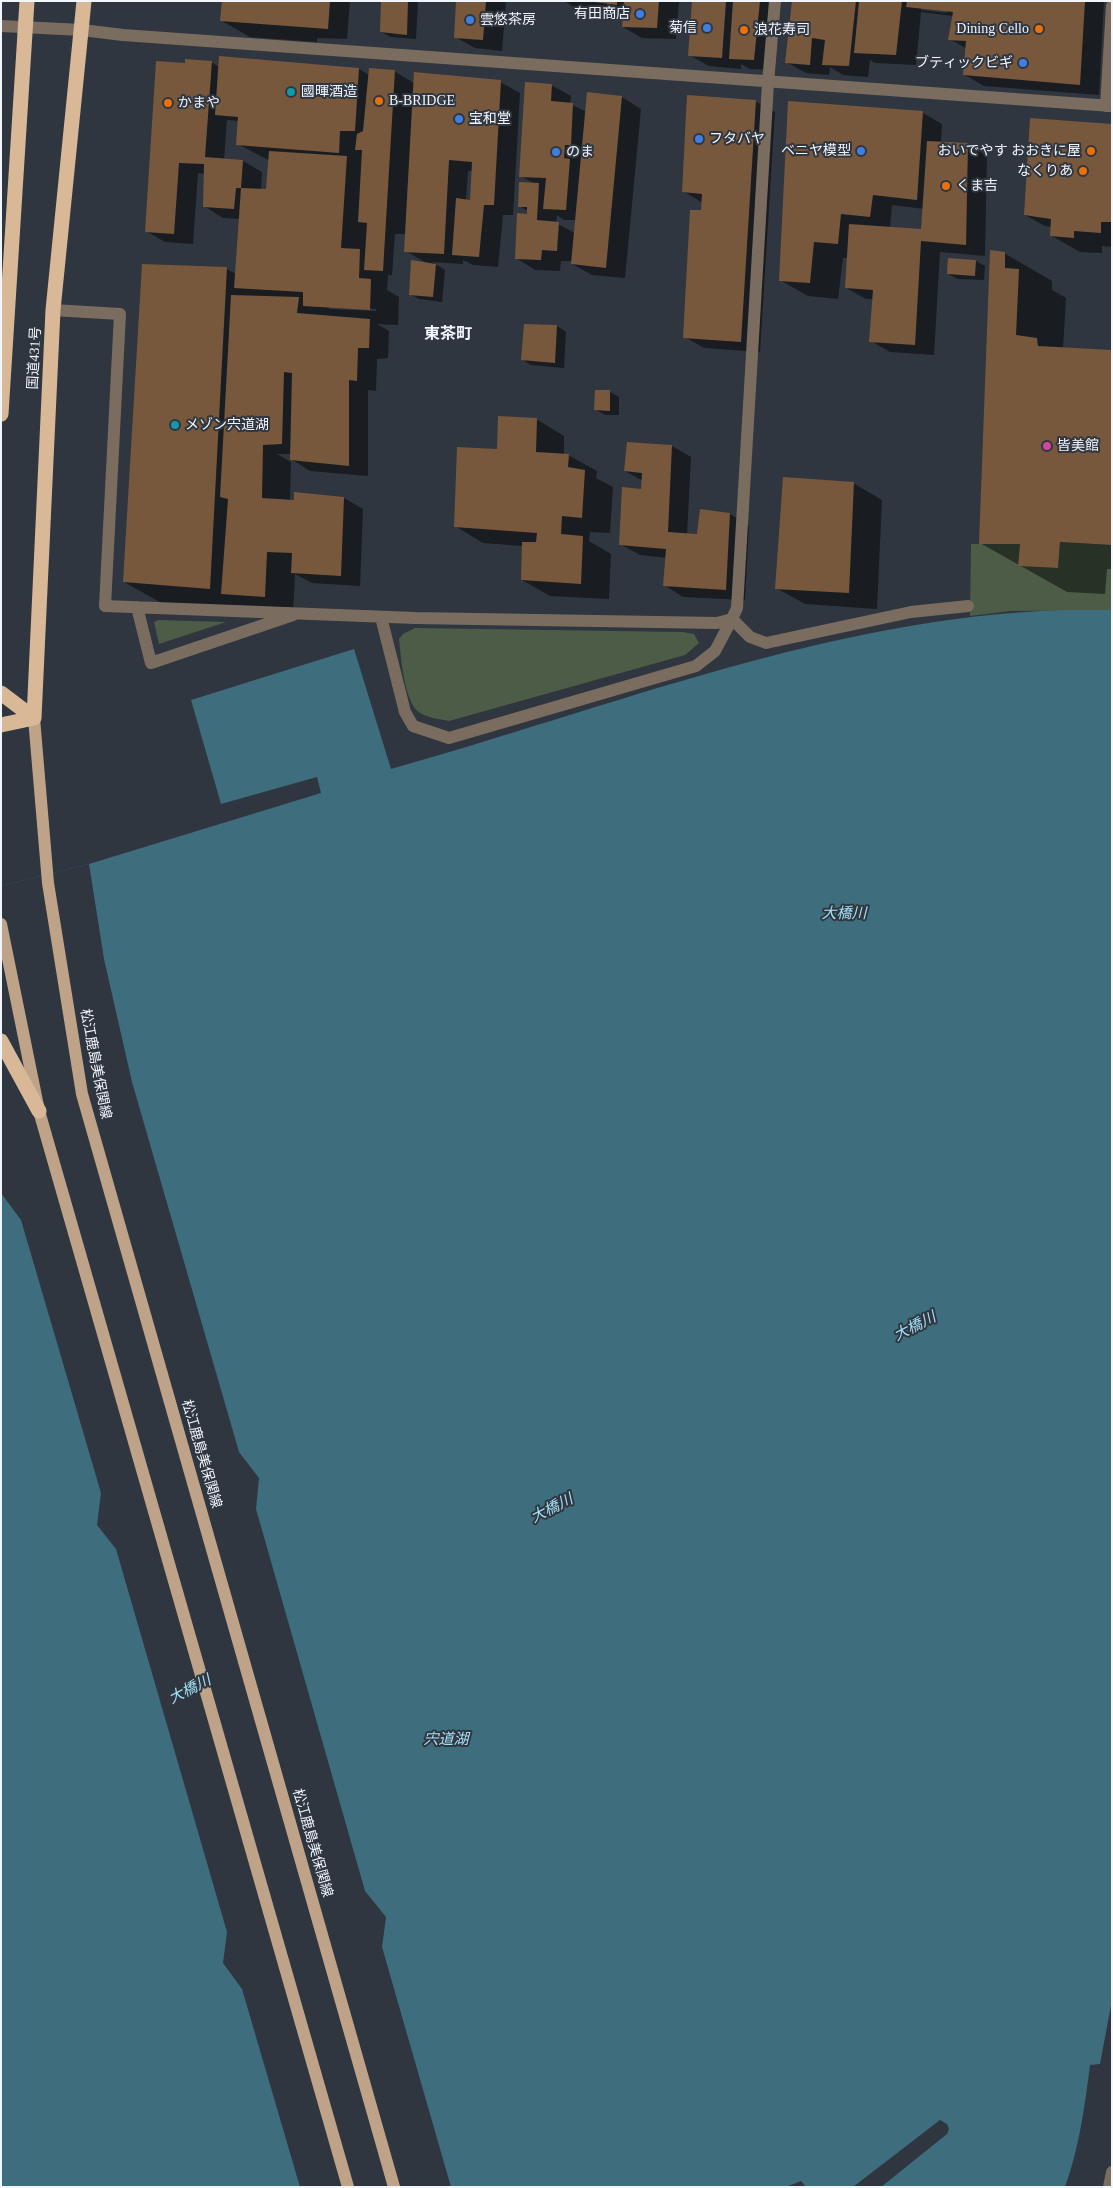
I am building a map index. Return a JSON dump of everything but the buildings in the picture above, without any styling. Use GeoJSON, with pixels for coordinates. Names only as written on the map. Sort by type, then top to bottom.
{"type":"FeatureCollection","features":[{"type":"Feature","properties":{"kind":"highway","name":"国道431号"},"geometry":{"type":"LineString","coordinates":[[1,414],[27,1]]}},
{"type":"Feature","properties":{"kind":"highway","name":"国道431号"},"geometry":{"type":"LineString","coordinates":[[34,718],[53,310],[84,1]]}},
{"type":"Feature","properties":{"kind":"highway"},"geometry":{"type":"LineString","coordinates":[[1,693],[34,718]]}},
{"type":"Feature","properties":{"kind":"highway"},"geometry":{"type":"LineString","coordinates":[[1,725],[34,718]]}},
{"type":"Feature","properties":{"kind":"highway"},"geometry":{"type":"LineString","coordinates":[[1,1042],[39,1112]]}},
{"type":"Feature","properties":{"kind":"main road","name":"松江鹿島美保関線"},"geometry":{"type":"LineString","coordinates":[[34,718],[48,883],[82,1094],[394,2187]]}},
{"type":"Feature","properties":{"kind":"main road"},"geometry":{"type":"LineString","coordinates":[[1,924],[39,1112],[348,2187]]}},
{"type":"Feature","properties":{"kind":"street"},"geometry":{"type":"LineString","coordinates":[[380,616],[405,712],[413,726],[450,738],[696,666],[716,651],[737,608],[768,83],[775,1]]}},
{"type":"Feature","properties":{"kind":"street"},"geometry":{"type":"LineString","coordinates":[[1,26],[82,30],[123,35],[768,83],[1109,106],[1112,6]]}},
{"type":"Feature","properties":{"kind":"street"},"geometry":{"type":"LineString","coordinates":[[53,310],[120,314],[105,606],[380,616],[717,623],[732,619]]}},
{"type":"Feature","properties":{"kind":"street"},"geometry":{"type":"LineString","coordinates":[[732,619],[750,637],[766,643],[911,612],[968,606]]}},
{"type":"Feature","properties":{"kind":"street"},"geometry":{"type":"LineString","coordinates":[[137,607],[151,663],[300,613]]}},
{"type":"Feature","properties":{"kind":"street"},"geometry":{"type":"LineString","coordinates":[[1109,2187],[1112,2172]]}},
{"type":"Feature","properties":{"kind":"green space"},"geometry":{"type":"Polygon","coordinates":[[[1060,542],[1112,545],[1112,610],[1011,611],[970,616],[971,544],[1020,544],[1018,566],[1058,568],[1060,542]]]}},
{"type":"Feature","properties":{"kind":"green space"},"geometry":{"type":"Polygon","coordinates":[[[159,620],[226,622],[159,644],[154,622],[159,620]]]}},
{"type":"Feature","properties":{"kind":"green space"},"geometry":{"type":"Polygon","coordinates":[[[415,628],[683,632],[694,634],[699,643],[685,655],[449,721],[420,713],[410,700],[402,668],[399,639],[403,634],[415,628]]]}},
{"type":"Feature","properties":{"kind":"water","name":"宍道湖"},"geometry":{"type":"Polygon","coordinates":[[[1062,610],[1112,610],[1112,2000],[1100,2064],[1090,2065],[1078,2142],[1065,2187],[881,2187],[947,2134],[949,2129],[947,2124],[940,2120],[853,2187],[806,2187],[801,2181],[786,2187],[1,2187],[1,886],[89,864],[321,793],[317,777],[221,804],[191,700],[354,649],[391,769],[722,669],[806,647],[890,630],[976,617],[1062,610]]]}},
{"type":"Feature","properties":{"kind":"pier"},"geometry":{"type":"Polygon","coordinates":[[[89,864],[104,959],[132,1082],[239,1452],[259,1478],[256,1509],[365,1891],[386,1917],[382,1947],[451,2187],[300,2187],[242,1989],[223,1963],[227,1932],[116,1549],[97,1525],[101,1493],[21,1220],[1,1193],[1,886],[89,864]]]}},
{"type":"Feature","properties":{"kind":"place","name":"有田商店"},"geometry":{"type":"Point","coordinates":[640,14]}},
{"type":"Feature","properties":{"kind":"place","name":"雲悠茶房"},"geometry":{"type":"Point","coordinates":[470,20]}},
{"type":"Feature","properties":{"kind":"place","name":"菊信"},"geometry":{"type":"Point","coordinates":[707,28]}},
{"type":"Feature","properties":{"kind":"place","name":"Dining Cello"},"geometry":{"type":"Point","coordinates":[1039,29]}},
{"type":"Feature","properties":{"kind":"place","name":"浪花寿司"},"geometry":{"type":"Point","coordinates":[744,30]}},
{"type":"Feature","properties":{"kind":"place","name":"ブティックビギ"},"geometry":{"type":"Point","coordinates":[1023,63]}},
{"type":"Feature","properties":{"kind":"place","name":"國暉酒造"},"geometry":{"type":"Point","coordinates":[291,92]}},
{"type":"Feature","properties":{"kind":"place","name":"B-BRIDGE"},"geometry":{"type":"Point","coordinates":[379,101]}},
{"type":"Feature","properties":{"kind":"place","name":"かまや"},"geometry":{"type":"Point","coordinates":[168,103]}},
{"type":"Feature","properties":{"kind":"place","name":"宝和堂"},"geometry":{"type":"Point","coordinates":[459,119]}},
{"type":"Feature","properties":{"kind":"place","name":"フタバヤ"},"geometry":{"type":"Point","coordinates":[699,139]}},
{"type":"Feature","properties":{"kind":"place","name":"ベニヤ模型"},"geometry":{"type":"Point","coordinates":[861,151]}},
{"type":"Feature","properties":{"kind":"place","name":"おいでやす おおきに屋"},"geometry":{"type":"Point","coordinates":[1091,151]}},
{"type":"Feature","properties":{"kind":"place","name":"のま"},"geometry":{"type":"Point","coordinates":[556,152]}},
{"type":"Feature","properties":{"kind":"place","name":"なくりあ"},"geometry":{"type":"Point","coordinates":[1083,171]}},
{"type":"Feature","properties":{"kind":"place","name":"くま吉"},"geometry":{"type":"Point","coordinates":[946,186]}},
{"type":"Feature","properties":{"kind":"place","name":"メゾン宍道湖"},"geometry":{"type":"Point","coordinates":[175,425]}},
{"type":"Feature","properties":{"kind":"place","name":"皆美館"},"geometry":{"type":"Point","coordinates":[1047,446]}},
{"type":"Feature","properties":{"kind":"district","name":"東茶町"},"geometry":{"type":"Point","coordinates":[448,335]}},
{"type":"Feature","properties":{"kind":"water label","name":"大橋川"},"geometry":{"type":"Point","coordinates":[844,914]}},
{"type":"Feature","properties":{"kind":"water label","name":"大橋川"},"geometry":{"type":"Point","coordinates":[915,1327]}},
{"type":"Feature","properties":{"kind":"water label","name":"大橋川"},"geometry":{"type":"Point","coordinates":[552,1509]}},
{"type":"Feature","properties":{"kind":"water label","name":"大橋川"},"geometry":{"type":"Point","coordinates":[190,1690]}}]}
